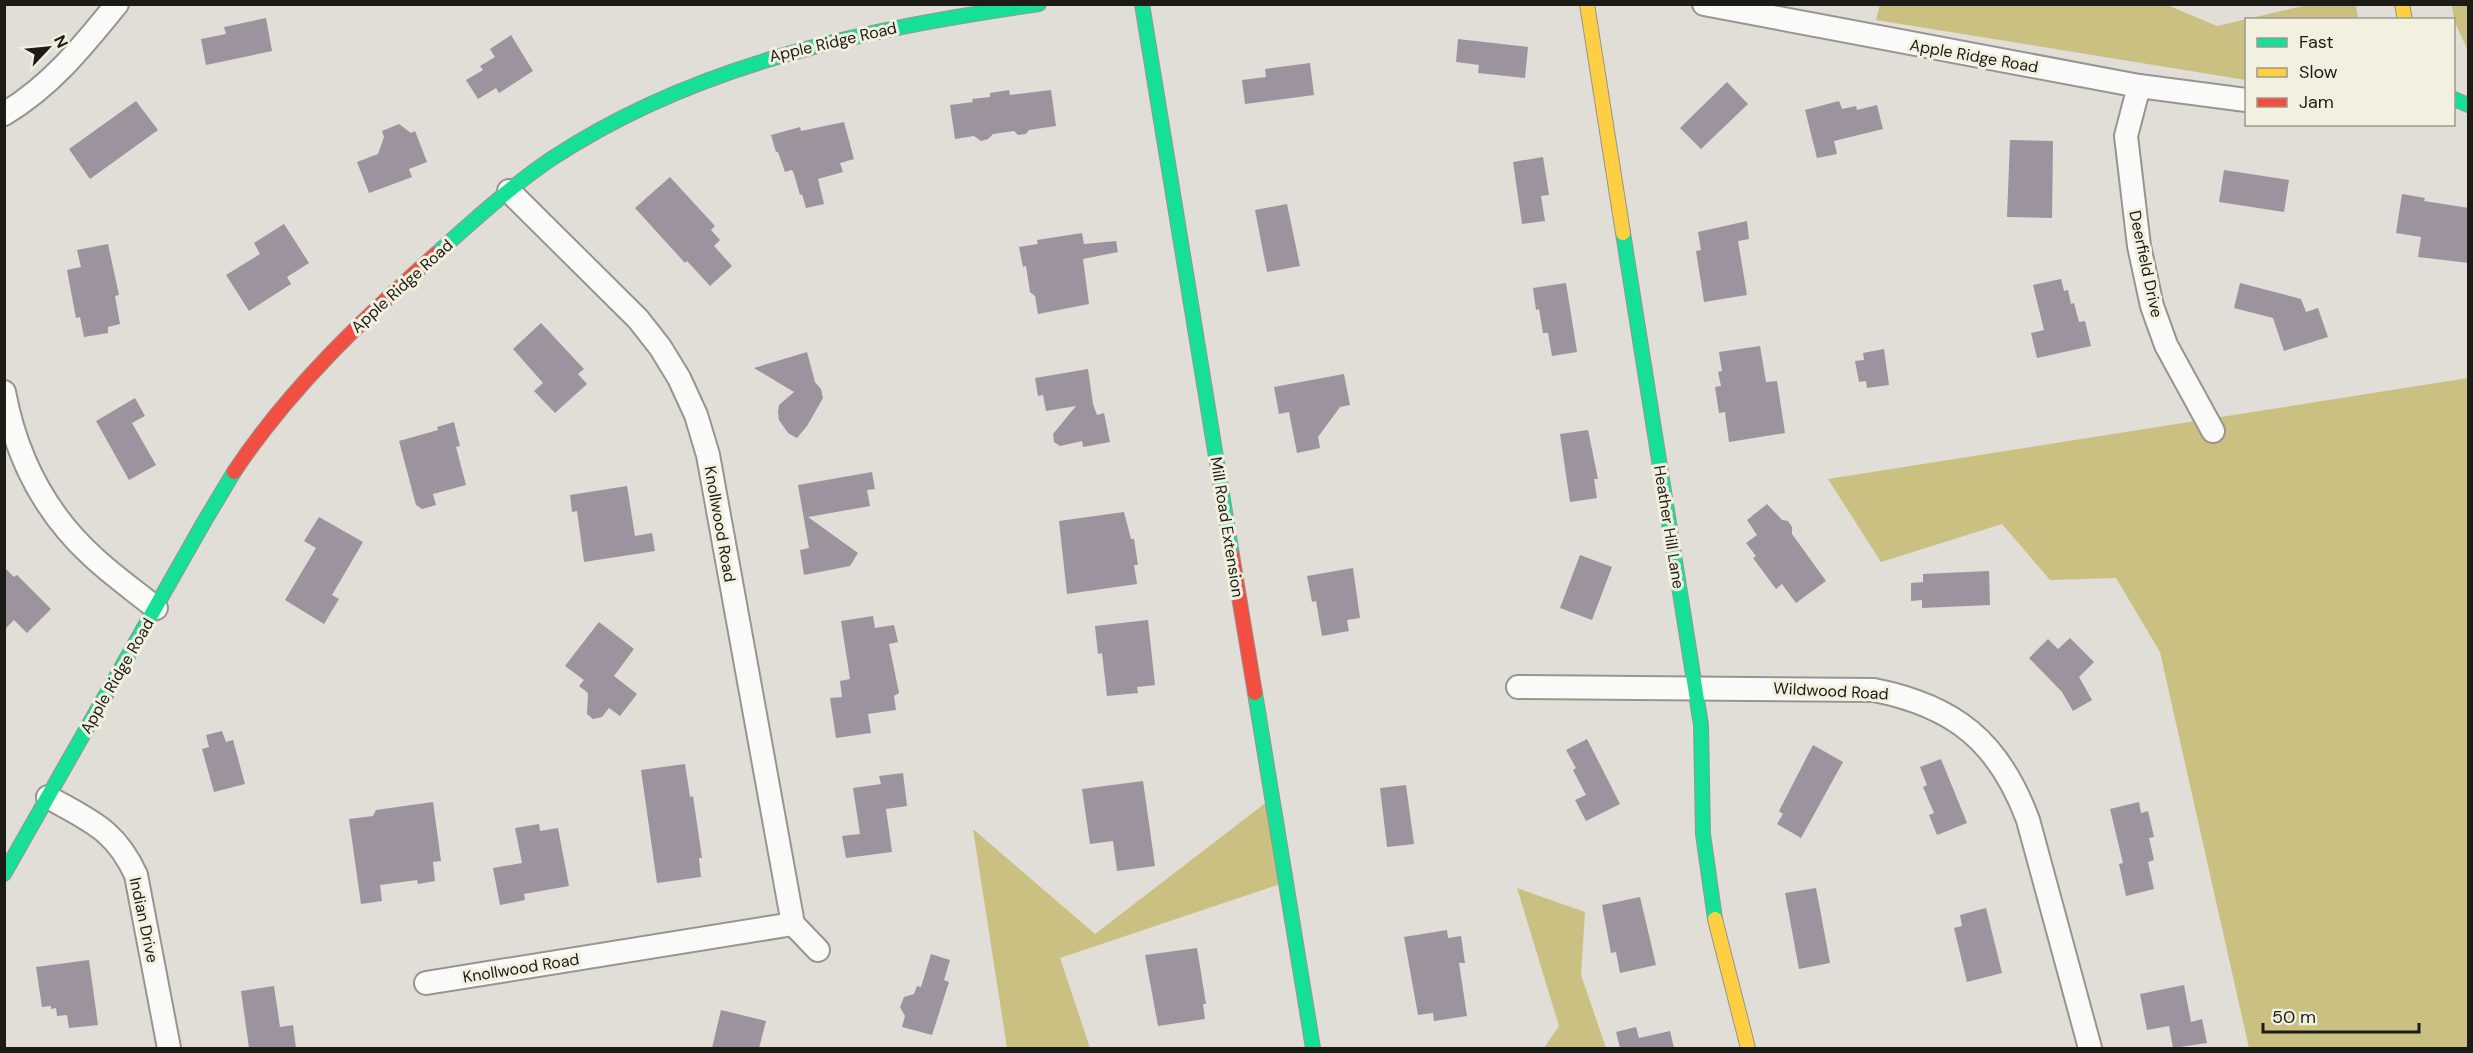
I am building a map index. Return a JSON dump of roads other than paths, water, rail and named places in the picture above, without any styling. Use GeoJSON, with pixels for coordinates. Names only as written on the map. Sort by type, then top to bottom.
{"type":"FeatureCollection","features":[{"type":"Feature","properties":{"kind":"street"},"geometry":{"type":"LineString","coordinates":[[4,114],[52,79],[76,55],[117,4]]}},
{"type":"Feature","properties":{"kind":"street","name":"Mill Road Extension"},"geometry":{"type":"LineString","coordinates":[[1142,4],[1313,1048]]}},
{"type":"Feature","properties":{"kind":"street","name":"Heather Hill Lane"},"geometry":{"type":"LineString","coordinates":[[1587,4],[1701,725],[1701,816],[1706,871],[1715,920],[1748,1048]]}},
{"type":"Feature","properties":{"kind":"street","name":"Apple Ridge Road"},"geometry":{"type":"LineString","coordinates":[[1704,4],[2139,86],[2245,100]]}},
{"type":"Feature","properties":{"kind":"street","name":"Apple Ridge Road"},"geometry":{"type":"LineString","coordinates":[[4,874],[156,608],[201,524],[238,466],[279,411],[324,359],[372,310],[509,190],[598,130],[646,104],[736,67],[799,48],[904,25],[1035,5]]}},
{"type":"Feature","properties":{"kind":"street","name":"Deerfield Drive"},"geometry":{"type":"LineString","coordinates":[[2139,86],[2126,136],[2139,246],[2152,306],[2166,345],[2213,431]]}},
{"type":"Feature","properties":{"kind":"street"},"geometry":{"type":"LineString","coordinates":[[2455,99],[2469,105]]}},
{"type":"Feature","properties":{"kind":"street","name":"Knollwood Road"},"geometry":{"type":"LineString","coordinates":[[426,983],[793,924],[708,455],[696,415],[679,378],[660,347],[638,319],[509,190]]}},
{"type":"Feature","properties":{"kind":"street"},"geometry":{"type":"LineString","coordinates":[[4,392],[15,438],[28,470],[46,503],[69,533],[93,557],[156,608]]}},
{"type":"Feature","properties":{"kind":"street","name":"Wildwood Road"},"geometry":{"type":"LineString","coordinates":[[1518,687],[1874,690],[1905,696],[1934,707],[1961,724],[2001,763],[2017,790],[2028,820],[2090,1048]]}},
{"type":"Feature","properties":{"kind":"street","name":"Indian Drive"},"geometry":{"type":"LineString","coordinates":[[48,797],[105,830],[127,854],[136,875],[169,1048]]}},
{"type":"Feature","properties":{"kind":"street"},"geometry":{"type":"LineString","coordinates":[[793,924],[818,950]]}}]}
